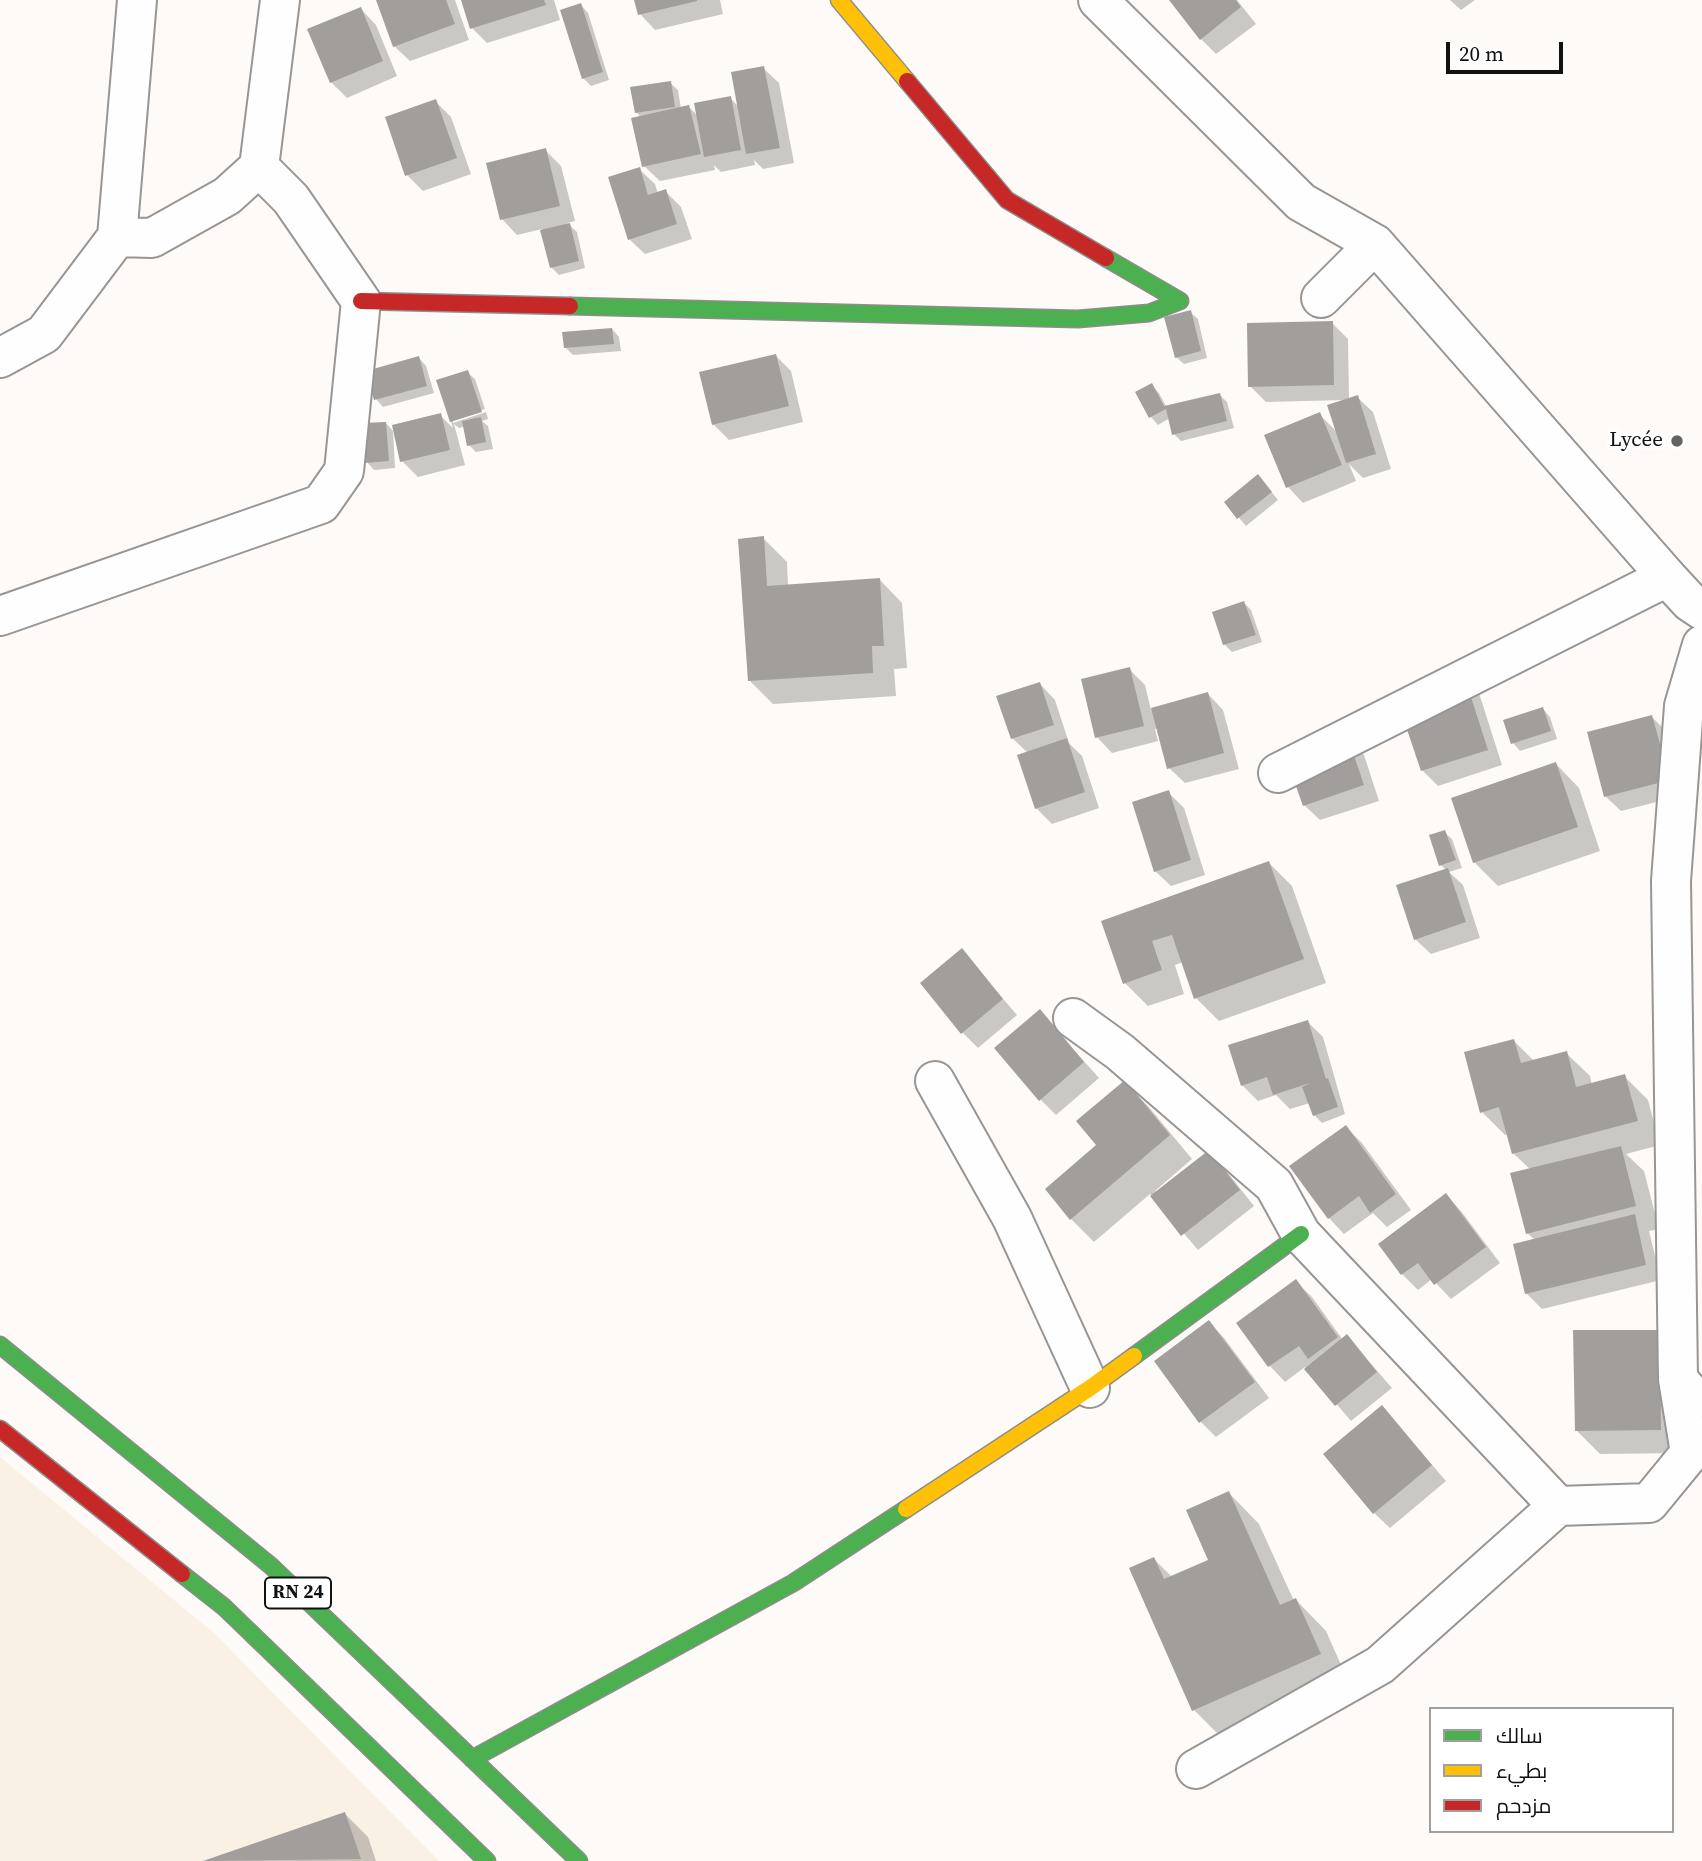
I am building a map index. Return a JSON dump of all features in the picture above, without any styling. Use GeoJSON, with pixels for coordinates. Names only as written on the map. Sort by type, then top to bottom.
{"type":"FeatureCollection","features":[{"type":"Feature","properties":{"kind":"main road"},"geometry":{"type":"LineString","coordinates":[[361,300],[1078,319],[1149,313],[1180,301],[1007,200],[839,0]]}},
{"type":"Feature","properties":{"kind":"main road"},"geometry":{"type":"LineString","coordinates":[[472,1759],[793,1583],[1090,1388],[1301,1234]]}},
{"type":"Feature","properties":{"kind":"main road","name":"RN 24"},"geometry":{"type":"LineString","coordinates":[[0,1345],[271,1566],[579,1861]]}},
{"type":"Feature","properties":{"kind":"main road","name":"RN 24"},"geometry":{"type":"LineString","coordinates":[[0,1429],[224,1607],[487,1861]]}},
{"type":"Feature","properties":{"kind":"street"},"geometry":{"type":"LineString","coordinates":[[0,358],[44,334],[117,237],[136,0]]}},
{"type":"Feature","properties":{"kind":"street"},"geometry":{"type":"LineString","coordinates":[[117,237],[152,238],[227,196],[259,167],[281,0]]}},
{"type":"Feature","properties":{"kind":"street"},"geometry":{"type":"LineString","coordinates":[[1098,0],[1301,202],[1375,244],[1690,602],[1702,610]]}},
{"type":"Feature","properties":{"kind":"street"},"geometry":{"type":"LineString","coordinates":[[0,615],[321,504],[344,471],[361,300],[291,199],[259,167]]}},
{"type":"Feature","properties":{"kind":"street"},"geometry":{"type":"LineString","coordinates":[[1321,298],[1375,244]]}},
{"type":"Feature","properties":{"kind":"street"},"geometry":{"type":"LineString","coordinates":[[1278,773],[1667,576]]}},
{"type":"Feature","properties":{"kind":"street"},"geometry":{"type":"LineString","coordinates":[[1196,1769],[1380,1665],[1558,1506],[1649,1503],[1696,1453],[1690,1393],[1671,881],[1684,706],[1702,645]]}},
{"type":"Feature","properties":{"kind":"street"},"geometry":{"type":"LineString","coordinates":[[1073,1018],[1120,1052],[1274,1185],[1301,1234],[1558,1506]]}},
{"type":"Feature","properties":{"kind":"street"},"geometry":{"type":"LineString","coordinates":[[935,1081],[1012,1218],[1090,1388]]}},
{"type":"Feature","properties":{"kind":"shaded area"},"geometry":{"type":"Polygon","coordinates":[[[0,1457],[214,1633],[439,1861],[0,1861],[0,1457]]]}},
{"type":"Feature","properties":{"kind":"building"},"geometry":{"type":"Polygon","coordinates":[[[376,0],[446,0],[455,24],[393,47],[376,0]]]}},
{"type":"Feature","properties":{"kind":"building"},"geometry":{"type":"Polygon","coordinates":[[[461,0],[544,0],[546,5],[470,29],[461,0]]]}},
{"type":"Feature","properties":{"kind":"building"},"geometry":{"type":"Polygon","coordinates":[[[634,0],[697,0],[697,1],[638,15],[634,0]]]}},
{"type":"Feature","properties":{"kind":"building"},"geometry":{"type":"Polygon","coordinates":[[[1169,0],[1236,0],[1241,7],[1200,40],[1169,0]]]}},
{"type":"Feature","properties":{"kind":"building"},"geometry":{"type":"Polygon","coordinates":[[[581,3],[603,72],[582,79],[560,10],[581,3]]]}},
{"type":"Feature","properties":{"kind":"building"},"geometry":{"type":"Polygon","coordinates":[[[361,7],[383,61],[330,83],[307,29],[361,7]]]}},
{"type":"Feature","properties":{"kind":"building"},"geometry":{"type":"Polygon","coordinates":[[[764,66],[780,148],[746,154],[731,72],[764,66]]]}},
{"type":"Feature","properties":{"kind":"building"},"geometry":{"type":"Polygon","coordinates":[[[671,81],[675,107],[635,113],[630,87],[671,81]]]}},
{"type":"Feature","properties":{"kind":"building"},"geometry":{"type":"Polygon","coordinates":[[[731,96],[741,150],[704,157],[694,103],[731,96]]]}},
{"type":"Feature","properties":{"kind":"building"},"geometry":{"type":"Polygon","coordinates":[[[436,99],[457,158],[405,176],[385,117],[436,99]]]}},
{"type":"Feature","properties":{"kind":"building"},"geometry":{"type":"Polygon","coordinates":[[[689,105],[701,154],[642,167],[631,118],[689,105]]]}},
{"type":"Feature","properties":{"kind":"building"},"geometry":{"type":"Polygon","coordinates":[[[546,148],[560,206],[500,220],[486,163],[546,148]]]}},
{"type":"Feature","properties":{"kind":"building"},"geometry":{"type":"Polygon","coordinates":[[[640,167],[648,195],[666,189],[677,224],[628,240],[608,177],[640,167]]]}},
{"type":"Feature","properties":{"kind":"building"},"geometry":{"type":"Polygon","coordinates":[[[570,223],[579,261],[550,268],[540,230],[570,223]]]}},
{"type":"Feature","properties":{"kind":"building"},"geometry":{"type":"Polygon","coordinates":[[[1191,310],[1201,351],[1175,358],[1164,317],[1191,310]]]}},
{"type":"Feature","properties":{"kind":"building"},"geometry":{"type":"Polygon","coordinates":[[[1333,321],[1334,385],[1248,387],[1247,323],[1333,321]]]}},
{"type":"Feature","properties":{"kind":"building"},"geometry":{"type":"Polygon","coordinates":[[[612,328],[614,344],[564,348],[562,332],[612,328]]]}},
{"type":"Feature","properties":{"kind":"building"},"geometry":{"type":"Polygon","coordinates":[[[776,354],[789,406],[712,425],[699,372],[776,354]]]}},
{"type":"Feature","properties":{"kind":"building"},"geometry":{"type":"Polygon","coordinates":[[[419,356],[427,386],[374,400],[366,371],[419,356]]]}},
{"type":"Feature","properties":{"kind":"building"},"geometry":{"type":"Polygon","coordinates":[[[468,370],[482,412],[450,422],[436,380],[468,370]]]}},
{"type":"Feature","properties":{"kind":"building"},"geometry":{"type":"Polygon","coordinates":[[[1152,383],[1164,406],[1220,393],[1227,421],[1172,435],[1166,409],[1149,418],[1135,392],[1152,383]]]}},
{"type":"Feature","properties":{"kind":"building"},"geometry":{"type":"Polygon","coordinates":[[[1358,395],[1376,454],[1346,463],[1327,405],[1358,395]]]}},
{"type":"Feature","properties":{"kind":"building"},"geometry":{"type":"Polygon","coordinates":[[[1320,412],[1342,465],[1286,488],[1264,435],[1320,412]]]}},
{"type":"Feature","properties":{"kind":"building"},"geometry":{"type":"Polygon","coordinates":[[[441,413],[450,450],[400,462],[392,425],[441,413]]]}},
{"type":"Feature","properties":{"kind":"building"},"geometry":{"type":"Polygon","coordinates":[[[481,417],[486,442],[467,446],[462,421],[481,417]]]}},
{"type":"Feature","properties":{"kind":"building"},"geometry":{"type":"Polygon","coordinates":[[[386,422],[389,461],[365,463],[362,423],[386,422]]]}},
{"type":"Feature","properties":{"kind":"building"},"geometry":{"type":"Polygon","coordinates":[[[1258,474],[1272,492],[1237,519],[1224,502],[1258,474]]]}},
{"type":"Feature","properties":{"kind":"building"},"geometry":{"type":"Polygon","coordinates":[[[764,536],[767,586],[880,578],[884,646],[872,646],[873,673],[748,681],[738,539],[764,536]]]}},
{"type":"Feature","properties":{"kind":"building"},"geometry":{"type":"Polygon","coordinates":[[[1244,601],[1256,635],[1223,645],[1212,612],[1244,601]]]}},
{"type":"Feature","properties":{"kind":"building"},"geometry":{"type":"Polygon","coordinates":[[[1130,667],[1144,726],[1095,738],[1081,679],[1130,667]]]}},
{"type":"Feature","properties":{"kind":"building"},"geometry":{"type":"Polygon","coordinates":[[[1463,672],[1488,750],[1421,771],[1395,694],[1463,672]]]}},
{"type":"Feature","properties":{"kind":"building"},"geometry":{"type":"Polygon","coordinates":[[[1040,682],[1054,725],[1011,739],[996,696],[1040,682]]]}},
{"type":"Feature","properties":{"kind":"building"},"geometry":{"type":"Polygon","coordinates":[[[1208,692],[1224,753],[1167,769],[1151,708],[1208,692]]]}},
{"type":"Feature","properties":{"kind":"building"},"geometry":{"type":"Polygon","coordinates":[[[1543,707],[1551,731],[1511,744],[1503,720],[1543,707]]]}},
{"type":"Feature","properties":{"kind":"building"},"geometry":{"type":"Polygon","coordinates":[[[1652,715],[1670,780],[1604,797],[1587,732],[1652,715]]]}},
{"type":"Feature","properties":{"kind":"building"},"geometry":{"type":"Polygon","coordinates":[[[1067,738],[1085,792],[1035,809],[1017,755],[1067,738]]]}},
{"type":"Feature","properties":{"kind":"building"},"geometry":{"type":"Polygon","coordinates":[[[1348,738],[1364,785],[1303,806],[1286,758],[1348,738]]]}},
{"type":"Feature","properties":{"kind":"building"},"geometry":{"type":"Polygon","coordinates":[[[1556,762],[1578,827],[1473,863],[1451,798],[1556,762]]]}},
{"type":"Feature","properties":{"kind":"building"},"geometry":{"type":"Polygon","coordinates":[[[1169,790],[1191,860],[1154,872],[1132,802],[1169,790]]]}},
{"type":"Feature","properties":{"kind":"building"},"geometry":{"type":"Polygon","coordinates":[[[1445,830],[1456,860],[1439,866],[1429,835],[1445,830]]]}},
{"type":"Feature","properties":{"kind":"building"},"geometry":{"type":"Polygon","coordinates":[[[1269,861],[1304,959],[1194,999],[1172,935],[1152,941],[1162,970],[1123,984],[1101,921],[1269,861]]]}},
{"type":"Feature","properties":{"kind":"building"},"geometry":{"type":"Polygon","coordinates":[[[1448,868],[1466,922],[1414,940],[1396,885],[1448,868]]]}},
{"type":"Feature","properties":{"kind":"building"},"geometry":{"type":"Polygon","coordinates":[[[962,948],[1003,999],[961,1034],[920,983],[962,948]]]}},
{"type":"Feature","properties":{"kind":"building"},"geometry":{"type":"Polygon","coordinates":[[[1040,1009],[1084,1062],[1039,1101],[994,1048],[1040,1009]]]}},
{"type":"Feature","properties":{"kind":"building"},"geometry":{"type":"Polygon","coordinates":[[[1308,1020],[1326,1079],[1328,1078],[1338,1107],[1313,1116],[1302,1087],[1310,1083],[1273,1095],[1267,1077],[1241,1086],[1228,1045],[1308,1020]]]}},
{"type":"Feature","properties":{"kind":"building"},"geometry":{"type":"Polygon","coordinates":[[[1514,1039],[1521,1063],[1567,1051],[1576,1087],[1625,1074],[1638,1121],[1512,1154],[1499,1107],[1480,1113],[1464,1052],[1514,1039]]]}},
{"type":"Feature","properties":{"kind":"building"},"geometry":{"type":"Polygon","coordinates":[[[1125,1080],[1170,1135],[1070,1220],[1045,1189],[1096,1145],[1076,1121],[1125,1080]]]}},
{"type":"Feature","properties":{"kind":"building"},"geometry":{"type":"Polygon","coordinates":[[[1346,1125],[1396,1194],[1370,1213],[1359,1196],[1328,1219],[1289,1166],[1346,1125]]]}},
{"type":"Feature","properties":{"kind":"building"},"geometry":{"type":"Polygon","coordinates":[[[1621,1146],[1636,1206],[1526,1234],[1510,1173],[1621,1146]]]}},
{"type":"Feature","properties":{"kind":"building"},"geometry":{"type":"Polygon","coordinates":[[[1209,1150],[1240,1190],[1181,1236],[1150,1196],[1209,1150]]]}},
{"type":"Feature","properties":{"kind":"building"},"geometry":{"type":"Polygon","coordinates":[[[1446,1193],[1486,1247],[1434,1285],[1418,1263],[1401,1275],[1378,1244],[1446,1193]]]}},
{"type":"Feature","properties":{"kind":"building"},"geometry":{"type":"Polygon","coordinates":[[[1635,1214],[1646,1265],[1525,1294],[1513,1244],[1635,1214]]]}},
{"type":"Feature","properties":{"kind":"building"},"geometry":{"type":"Polygon","coordinates":[[[1296,1279],[1338,1337],[1308,1359],[1299,1346],[1268,1367],[1236,1323],[1296,1279]]]}},
{"type":"Feature","properties":{"kind":"building"},"geometry":{"type":"Polygon","coordinates":[[[1209,1320],[1255,1382],[1199,1423],[1154,1361],[1209,1320]]]}},
{"type":"Feature","properties":{"kind":"building"},"geometry":{"type":"Polygon","coordinates":[[[1573,1330],[1660,1330],[1661,1430],[1575,1431],[1573,1330]]]}},
{"type":"Feature","properties":{"kind":"building"},"geometry":{"type":"Polygon","coordinates":[[[1347,1334],[1377,1372],[1335,1406],[1304,1369],[1347,1334]]]}},
{"type":"Feature","properties":{"kind":"building"},"geometry":{"type":"Polygon","coordinates":[[[1382,1405],[1432,1465],[1373,1514],[1323,1454],[1382,1405]]]}},
{"type":"Feature","properties":{"kind":"building"},"geometry":{"type":"Polygon","coordinates":[[[1229,1491],[1280,1605],[1296,1598],[1321,1654],[1192,1711],[1129,1568],[1154,1557],[1164,1579],[1208,1560],[1186,1510],[1229,1491]]]}},
{"type":"Feature","properties":{"kind":"building"},"geometry":{"type":"Polygon","coordinates":[[[345,1812],[361,1859],[203,1861],[345,1812]]]}},
{"type":"Feature","properties":{"kind":"traffic: fast"},"geometry":{"type":"LineString","coordinates":[[570,306],[1078,319],[1149,313],[1180,301],[1106,258]]}},
{"type":"Feature","properties":{"kind":"traffic: fast"},"geometry":{"type":"LineString","coordinates":[[1134,1356],[1301,1234]]}},
{"type":"Feature","properties":{"kind":"traffic: fast"},"geometry":{"type":"LineString","coordinates":[[0,1345],[271,1566],[579,1861]]}},
{"type":"Feature","properties":{"kind":"traffic: fast"},"geometry":{"type":"LineString","coordinates":[[472,1759],[793,1583],[906,1509]]}},
{"type":"Feature","properties":{"kind":"traffic: fast"},"geometry":{"type":"LineString","coordinates":[[182,1574],[224,1607],[487,1861]]}},
{"type":"Feature","properties":{"kind":"traffic: slow"},"geometry":{"type":"LineString","coordinates":[[839,0],[907,81]]}},
{"type":"Feature","properties":{"kind":"traffic: slow"},"geometry":{"type":"LineString","coordinates":[[906,1509],[1134,1356]]}},
{"type":"Feature","properties":{"kind":"traffic: jam"},"geometry":{"type":"LineString","coordinates":[[907,81],[1007,200],[1106,258]]}},
{"type":"Feature","properties":{"kind":"traffic: jam"},"geometry":{"type":"LineString","coordinates":[[361,301],[570,306]]}},
{"type":"Feature","properties":{"kind":"traffic: jam"},"geometry":{"type":"LineString","coordinates":[[0,1429],[182,1574]]}},
{"type":"Feature","properties":{"kind":"place","name":"Lycée"},"geometry":{"type":"Point","coordinates":[1677,441]}}]}
